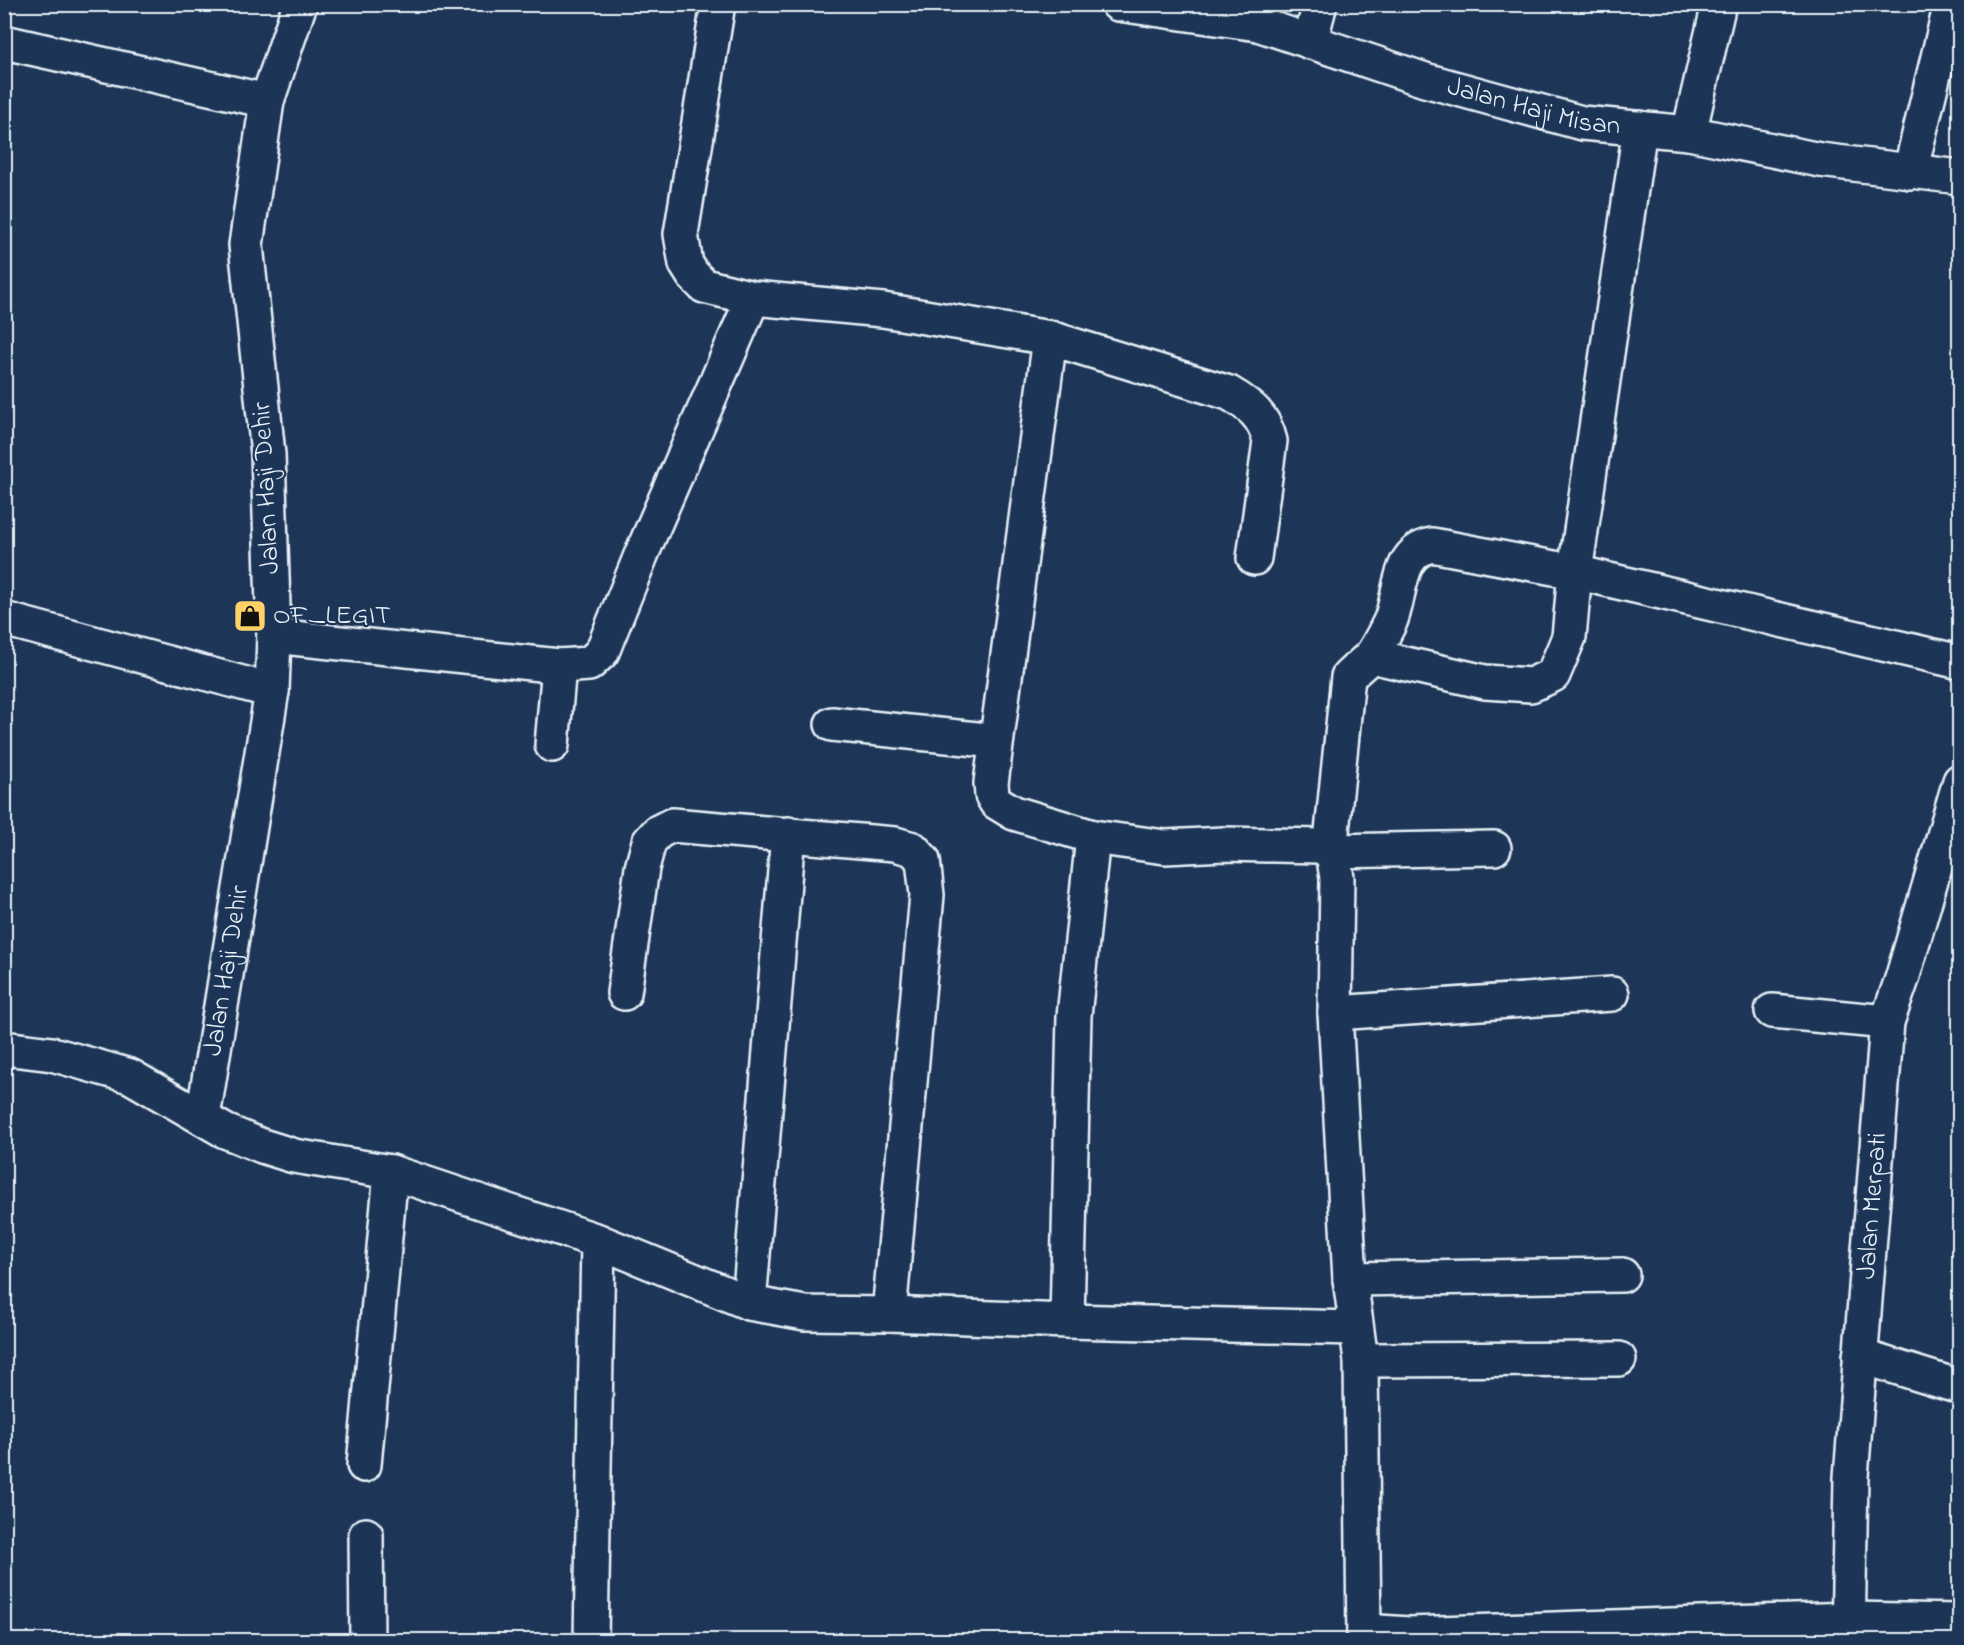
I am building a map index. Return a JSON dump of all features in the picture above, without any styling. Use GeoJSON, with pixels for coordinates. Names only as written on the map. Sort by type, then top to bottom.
{"type":"FeatureCollection","features":[{"type":"Feature","properties":{"kind":"street","name":"Jalan Haji Dehir"},"geometry":{"type":"LineString","coordinates":[[203,1117],[273,691],[274,636],[268,454],[246,245],[267,101],[300,4]]}},
{"type":"Feature","properties":{"kind":"street"},"geometry":{"type":"LineString","coordinates":[[718,4],[681,234],[686,264],[693,275],[704,286],[753,298],[883,310],[1050,338],[1229,393],[1244,402],[1257,414],[1266,426],[1270,441],[1254,558]]}},
{"type":"Feature","properties":{"kind":"street","name":"Jalan Haji Misan"},"geometry":{"type":"LineString","coordinates":[[1118,4],[1172,9],[1258,24],[1425,80],[1582,123],[1689,134],[1820,160],[1959,177]]}},
{"type":"Feature","properties":{"kind":"street"},"geometry":{"type":"LineString","coordinates":[[1310,42],[1320,4]]}},
{"type":"Feature","properties":{"kind":"street"},"geometry":{"type":"LineString","coordinates":[[1689,134],[1719,4]]}},
{"type":"Feature","properties":{"kind":"street"},"geometry":{"type":"LineString","coordinates":[[1910,172],[1951,4]]}},
{"type":"Feature","properties":{"kind":"street"},"geometry":{"type":"LineString","coordinates":[[4,42],[267,101]]}},
{"type":"Feature","properties":{"kind":"street"},"geometry":{"type":"LineString","coordinates":[[1371,656],[1485,682],[1531,685],[1553,675],[1569,638],[1575,572],[1640,128]]}},
{"type":"Feature","properties":{"kind":"street"},"geometry":{"type":"LineString","coordinates":[[274,636],[559,666],[589,664],[602,652],[642,553],[753,298]]}},
{"type":"Feature","properties":{"kind":"street"},"geometry":{"type":"LineString","coordinates":[[1050,338],[991,783],[992,795],[996,802],[1014,813],[1092,837],[1166,847],[1224,844],[1319,846],[1330,851],[1494,849]]}},
{"type":"Feature","properties":{"kind":"street"},"geometry":{"type":"LineString","coordinates":[[1959,662],[1575,572],[1432,545],[1421,547],[1408,561],[1390,622],[1371,656],[1348,677],[1330,851],[1334,859],[1337,878],[1335,1013],[1350,1279],[1361,1360],[1364,1636],[1849,1630],[1959,1621]]}},
{"type":"Feature","properties":{"kind":"street"},"geometry":{"type":"LineString","coordinates":[[4,619],[273,691]]}},
{"type":"Feature","properties":{"kind":"street"},"geometry":{"type":"LineString","coordinates":[[552,745],[559,666]]}},
{"type":"Feature","properties":{"kind":"street"},"geometry":{"type":"LineString","coordinates":[[832,724],[996,741]]}},
{"type":"Feature","properties":{"kind":"street","name":"Jalan Merpati"},"geometry":{"type":"LineString","coordinates":[[1849,1630],[1851,1477],[1887,1022],[1959,781]]}},
{"type":"Feature","properties":{"kind":"street"},"geometry":{"type":"LineString","coordinates":[[624,993],[642,868],[649,842],[657,832],[672,825],[895,844],[913,849],[923,860],[927,895],[889,1314]]}},
{"type":"Feature","properties":{"kind":"street"},"geometry":{"type":"LineString","coordinates":[[749,1303],[788,834]]}},
{"type":"Feature","properties":{"kind":"street"},"geometry":{"type":"LineString","coordinates":[[1067,1321],[1074,1016],[1092,837]]}},
{"type":"Feature","properties":{"kind":"street"},"geometry":{"type":"LineString","coordinates":[[1335,1013],[1612,994]]}},
{"type":"Feature","properties":{"kind":"street"},"geometry":{"type":"LineString","coordinates":[[1772,1011],[1887,1022]]}},
{"type":"Feature","properties":{"kind":"street"},"geometry":{"type":"LineString","coordinates":[[4,1048],[52,1054],[130,1076],[225,1131],[262,1146],[294,1156],[391,1172],[598,1241],[749,1303],[805,1313],[1355,1328]]}},
{"type":"Feature","properties":{"kind":"street"},"geometry":{"type":"LineString","coordinates":[[364,1465],[391,1172]]}},
{"type":"Feature","properties":{"kind":"street"},"geometry":{"type":"LineString","coordinates":[[591,1641],[598,1241]]}},
{"type":"Feature","properties":{"kind":"street"},"geometry":{"type":"LineString","coordinates":[[1350,1279],[1622,1275]]}},
{"type":"Feature","properties":{"kind":"street"},"geometry":{"type":"LineString","coordinates":[[1860,1356],[1959,1388]]}},
{"type":"Feature","properties":{"kind":"street"},"geometry":{"type":"LineString","coordinates":[[1361,1360],[1619,1359]]}},
{"type":"Feature","properties":{"kind":"street"},"geometry":{"type":"LineString","coordinates":[[366,1535],[367,1641]]}},
{"type":"Feature","properties":{"kind":"place","name":"OF_LEGIT"},"geometry":{"type":"Point","coordinates":[250,616]}}]}
